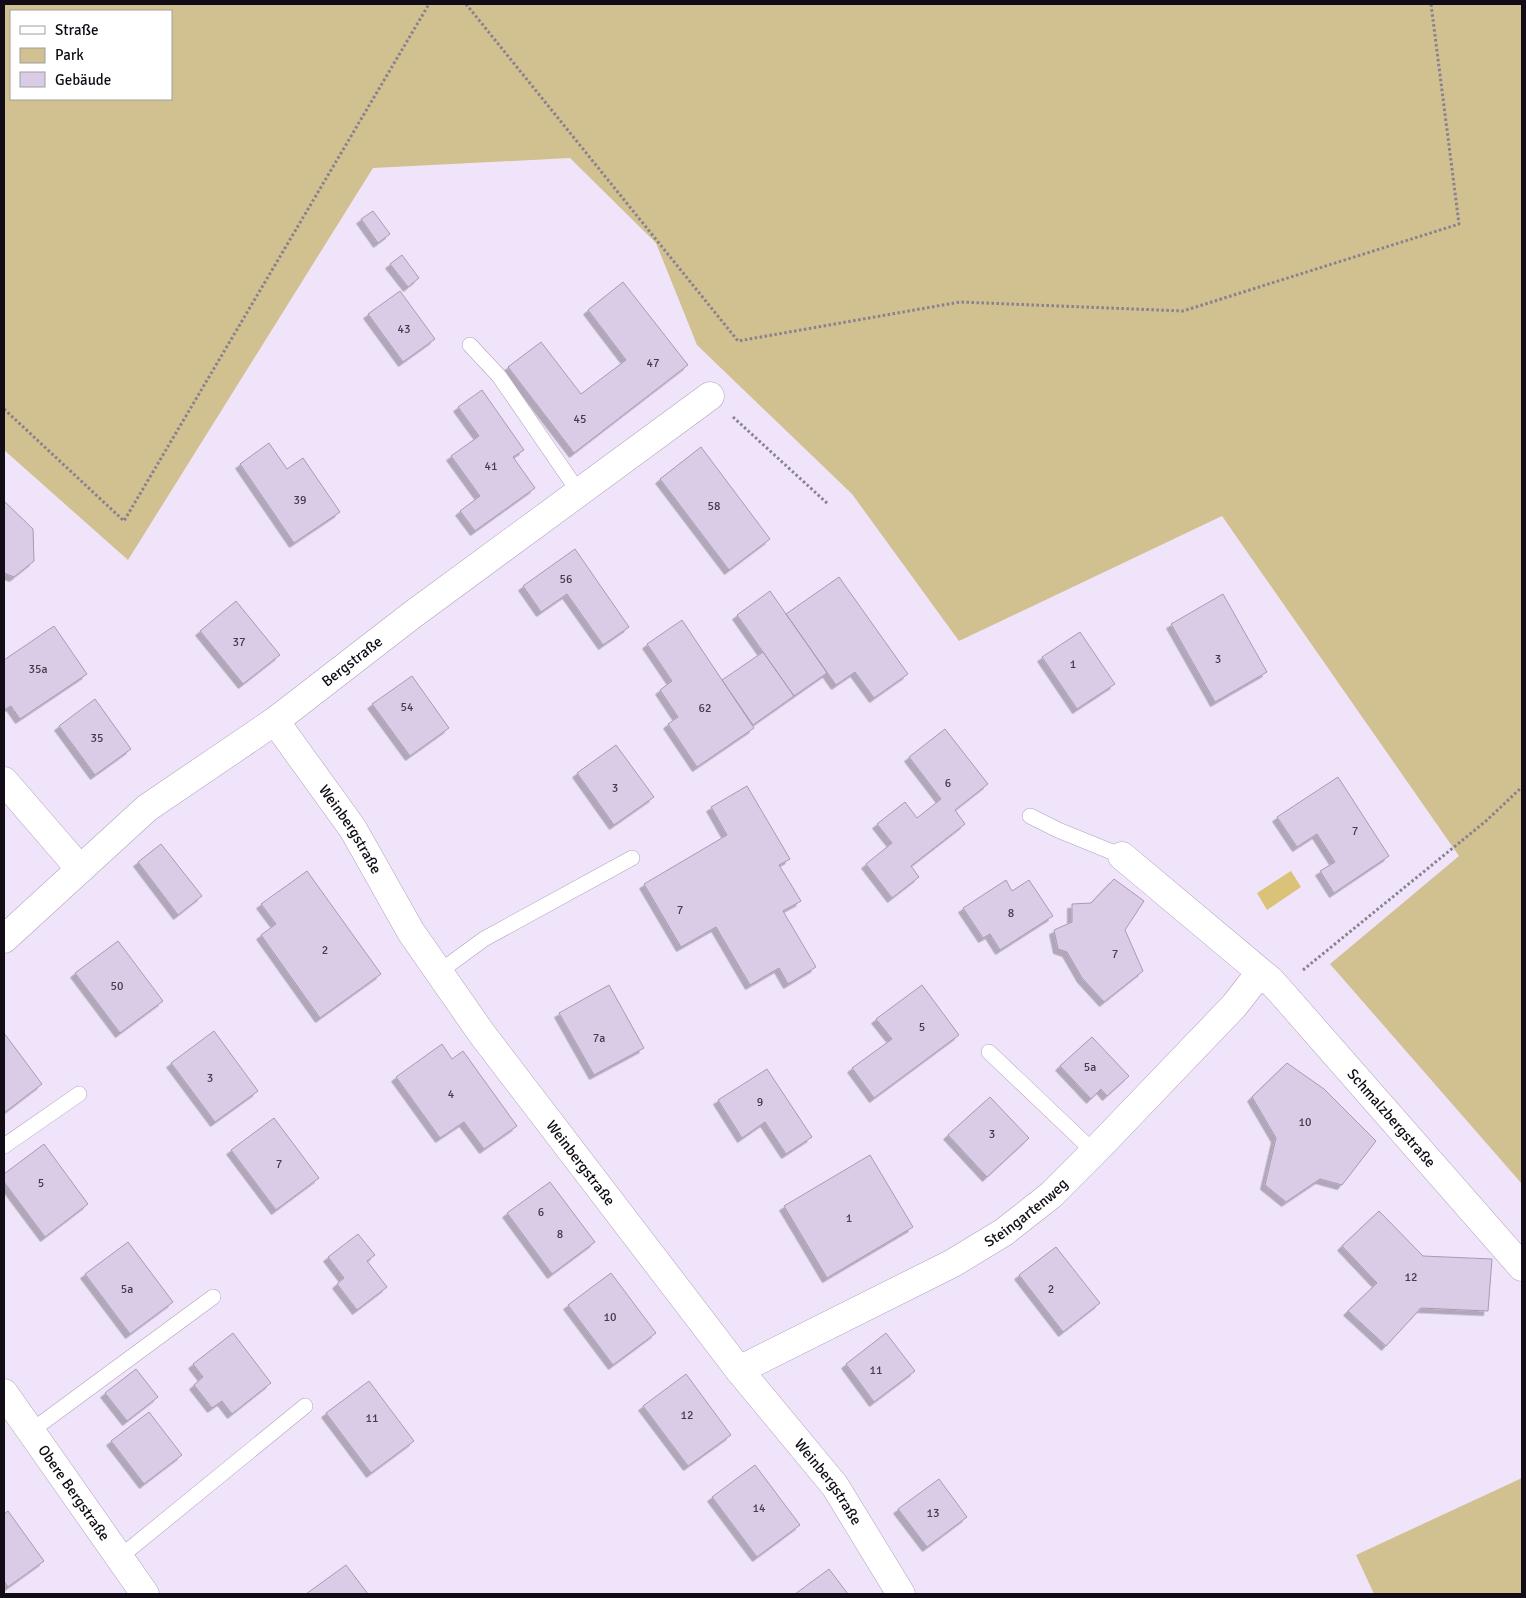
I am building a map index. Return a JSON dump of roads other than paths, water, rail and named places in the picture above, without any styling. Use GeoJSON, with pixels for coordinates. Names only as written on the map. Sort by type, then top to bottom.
{"type":"FeatureCollection","features":[{"type":"Feature","properties":{"kind":"street","name":"Bergstraße"},"geometry":{"type":"LineString","coordinates":[[4,939],[147,808],[275,721],[578,491],[710,396]]}},
{"type":"Feature","properties":{"kind":"street","name":"Weinbergstraße"},"geometry":{"type":"LineString","coordinates":[[275,721],[353,829],[412,932],[482,1034],[739,1370],[835,1486],[902,1594]]}},
{"type":"Feature","properties":{"kind":"street"},"geometry":{"type":"LineString","coordinates":[[4,781],[80,869]]}},
{"type":"Feature","properties":{"kind":"street","name":"Schmalzbergstraße"},"geometry":{"type":"LineString","coordinates":[[1122,856],[1269,984],[1522,1267]]}},
{"type":"Feature","properties":{"kind":"street","name":"Steingartenweg"},"geometry":{"type":"LineString","coordinates":[[739,1370],[962,1258],[1004,1232],[1043,1201],[1094,1152],[1234,1006],[1269,984]]}},
{"type":"Feature","properties":{"kind":"street","name":"Obere Bergstraße"},"geometry":{"type":"LineString","coordinates":[[4,1393],[145,1594]]}},
{"type":"Feature","properties":{"kind":"lane"},"geometry":{"type":"LineString","coordinates":[[470,345],[499,376],[578,491]]}},
{"type":"Feature","properties":{"kind":"lane"},"geometry":{"type":"LineString","coordinates":[[1030,816],[1065,833],[1122,856]]}},
{"type":"Feature","properties":{"kind":"lane"},"geometry":{"type":"LineString","coordinates":[[439,972],[484,939],[632,858]]}},
{"type":"Feature","properties":{"kind":"lane"},"geometry":{"type":"LineString","coordinates":[[990,1052],[1094,1152]]}},
{"type":"Feature","properties":{"kind":"lane"},"geometry":{"type":"LineString","coordinates":[[4,1146],[79,1094]]}},
{"type":"Feature","properties":{"kind":"lane"},"geometry":{"type":"LineString","coordinates":[[31,1431],[213,1297]]}},
{"type":"Feature","properties":{"kind":"lane"},"geometry":{"type":"LineString","coordinates":[[120,1557],[305,1406]]}}]}
